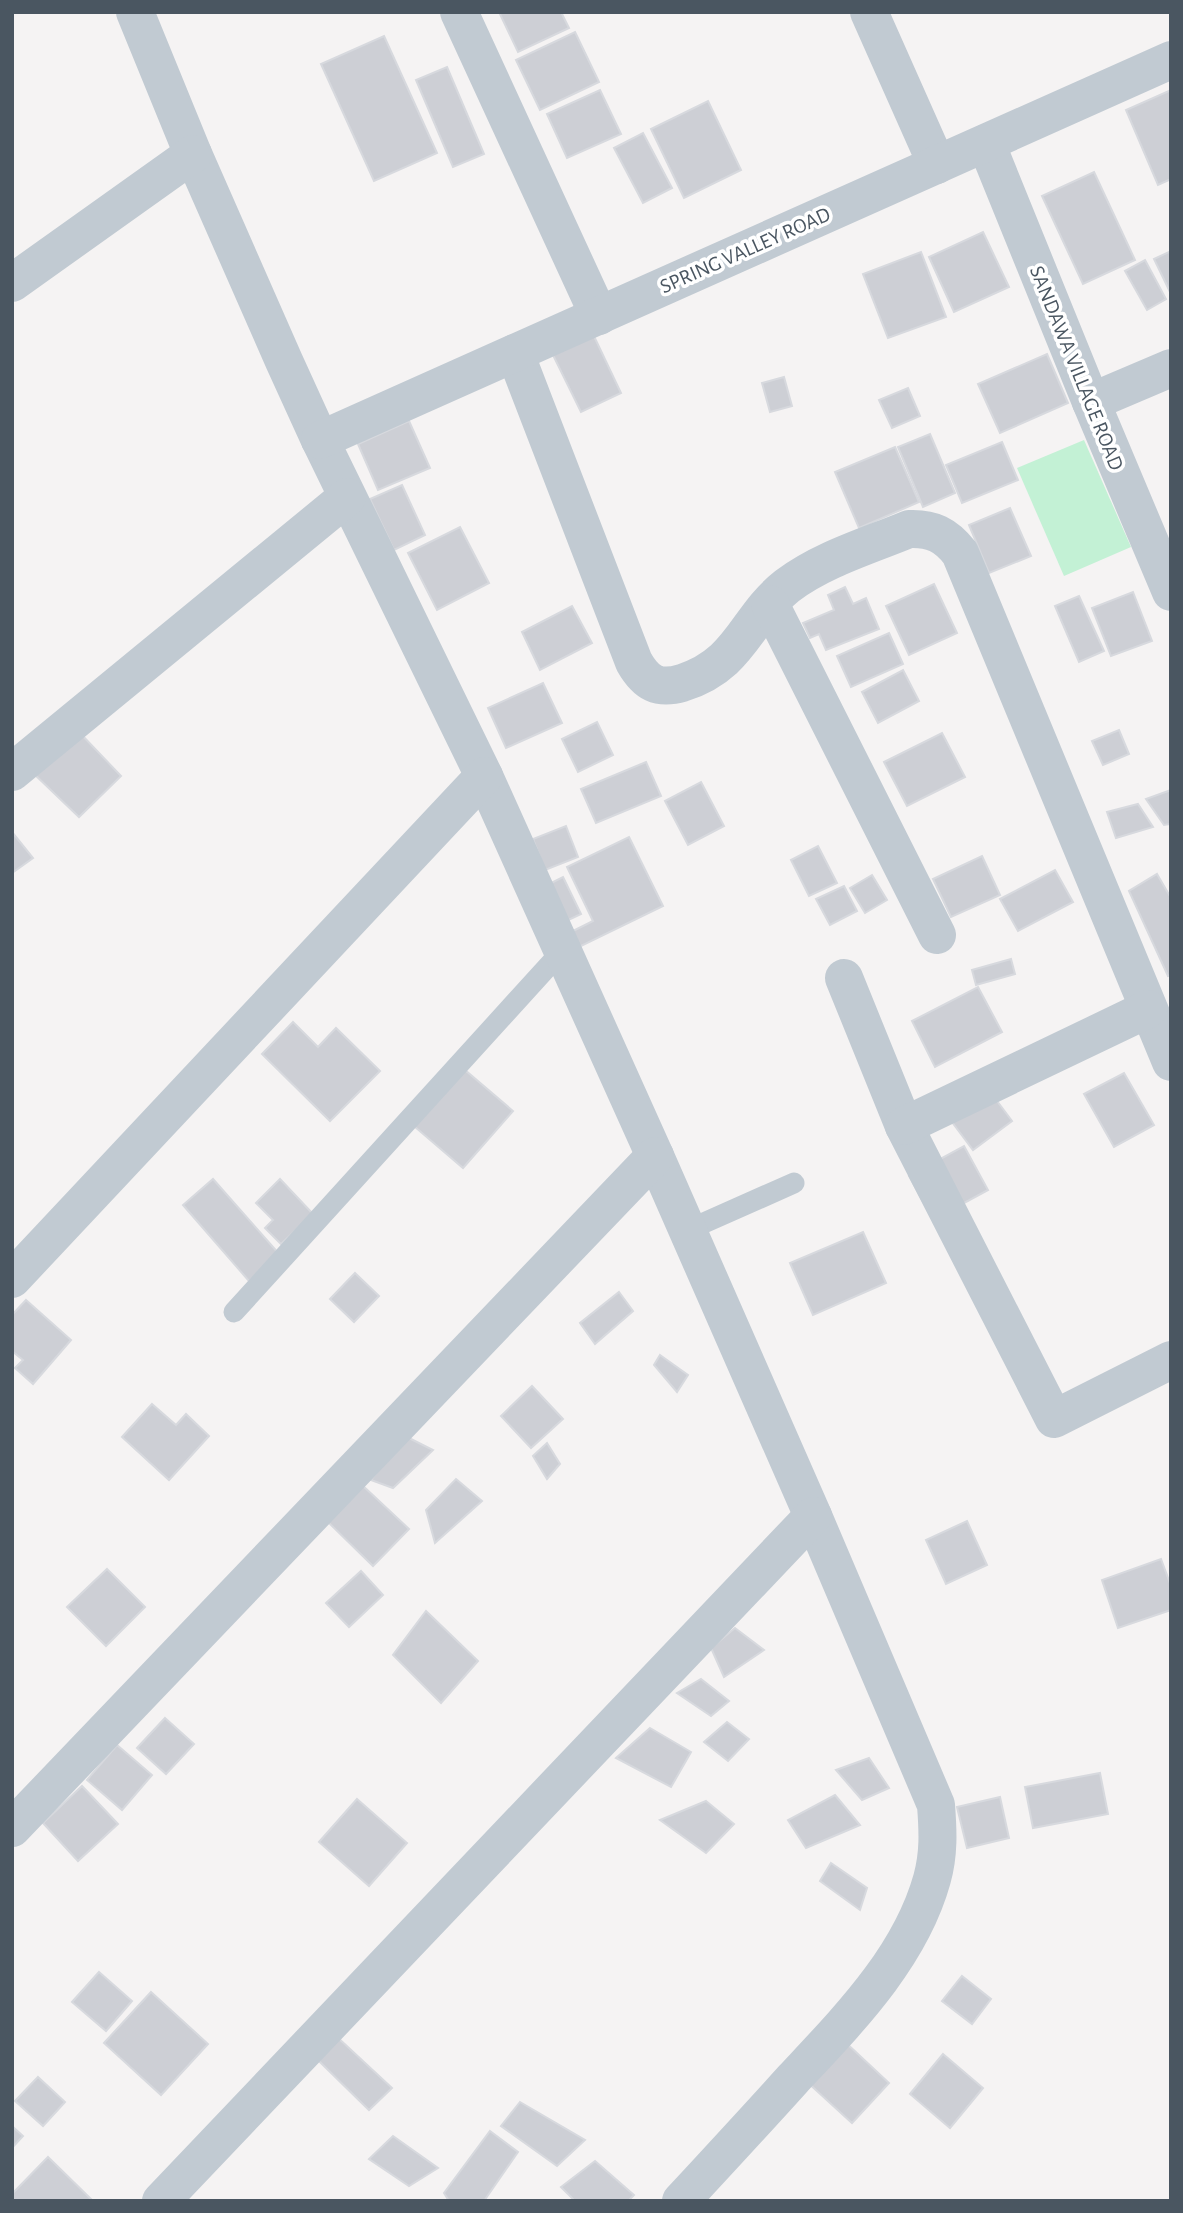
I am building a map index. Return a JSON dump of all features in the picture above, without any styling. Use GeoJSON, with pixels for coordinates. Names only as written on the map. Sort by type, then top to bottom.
{"type":"FeatureCollection","features":[{"type":"Feature","properties":{"kind":"street"},"geometry":{"type":"LineString","coordinates":[[135,12],[193,154],[320,440],[484,776],[655,1156],[936,1805],[939,1844],[931,1880],[915,1921],[889,1967],[855,2013],[681,2201]]}},
{"type":"Feature","properties":{"kind":"street"},"geometry":{"type":"LineString","coordinates":[[460,12],[599,316]]}},
{"type":"Feature","properties":{"kind":"street"},"geometry":{"type":"LineString","coordinates":[[870,12],[937,165]]}},
{"type":"Feature","properties":{"kind":"street","name":"SPRING VALLEY ROAD"},"geometry":{"type":"LineString","coordinates":[[320,440],[1171,60]]}},
{"type":"Feature","properties":{"kind":"street","name":"SANDAWA VILLAGE ROAD"},"geometry":{"type":"LineString","coordinates":[[986,143],[1090,402],[1171,592]]}},
{"type":"Feature","properties":{"kind":"street"},"geometry":{"type":"LineString","coordinates":[[12,283],[193,154]]}},
{"type":"Feature","properties":{"kind":"street"},"geometry":{"type":"LineString","coordinates":[[515,353],[634,662],[642,676],[655,685],[672,686],[712,670],[740,644],[785,588],[805,574],[909,529],[937,532],[950,540],[960,553],[1171,1062]]}},
{"type":"Feature","properties":{"kind":"street"},"geometry":{"type":"LineString","coordinates":[[1090,402],[1171,368]]}},
{"type":"Feature","properties":{"kind":"street"},"geometry":{"type":"LineString","coordinates":[[12,772],[347,497]]}},
{"type":"Feature","properties":{"kind":"street"},"geometry":{"type":"LineString","coordinates":[[770,604],[937,935]]}},
{"type":"Feature","properties":{"kind":"street"},"geometry":{"type":"LineString","coordinates":[[12,1279],[484,776]]}},
{"type":"Feature","properties":{"kind":"street"},"geometry":{"type":"LineString","coordinates":[[844,978],[904,1126],[1054,1419],[1171,1360]]}},
{"type":"Feature","properties":{"kind":"street"},"geometry":{"type":"LineString","coordinates":[[904,1126],[1148,1009]]}},
{"type":"Feature","properties":{"kind":"street"},"geometry":{"type":"LineString","coordinates":[[12,1828],[655,1156]]}},
{"type":"Feature","properties":{"kind":"street"},"geometry":{"type":"LineString","coordinates":[[161,2201],[813,1516]]}},
{"type":"Feature","properties":{"kind":"lane"},"geometry":{"type":"LineString","coordinates":[[234,1312],[562,951]]}},
{"type":"Feature","properties":{"kind":"lane"},"geometry":{"type":"LineString","coordinates":[[688,1230],[794,1183]]}},
{"type":"Feature","properties":{"kind":"green space"},"geometry":{"type":"Polygon","coordinates":[[[1084,440],[1131,547],[1064,576],[1017,468],[1084,440]]]}},
{"type":"Feature","properties":{"kind":"building"},"geometry":{"type":"Polygon","coordinates":[[[499,12],[561,12],[569,28],[518,52],[499,12]]]}},
{"type":"Feature","properties":{"kind":"building"},"geometry":{"type":"Polygon","coordinates":[[[575,32],[599,82],[540,110],[516,60],[575,32]]]}},
{"type":"Feature","properties":{"kind":"building"},"geometry":{"type":"Polygon","coordinates":[[[384,36],[437,153],[374,181],[321,64],[384,36]]]}},
{"type":"Feature","properties":{"kind":"building"},"geometry":{"type":"Polygon","coordinates":[[[447,67],[484,154],[453,167],[416,80],[447,67]]]}},
{"type":"Feature","properties":{"kind":"building"},"geometry":{"type":"Polygon","coordinates":[[[600,90],[621,134],[567,158],[547,114],[600,90]]]}},
{"type":"Feature","properties":{"kind":"building"},"geometry":{"type":"Polygon","coordinates":[[[1171,90],[1171,179],[1158,185],[1126,110],[1171,90]]]}},
{"type":"Feature","properties":{"kind":"building"},"geometry":{"type":"Polygon","coordinates":[[[708,101],[741,170],[684,198],[651,129],[708,101]]]}},
{"type":"Feature","properties":{"kind":"building"},"geometry":{"type":"Polygon","coordinates":[[[643,133],[672,188],[643,203],[614,148],[643,133]]]}},
{"type":"Feature","properties":{"kind":"building"},"geometry":{"type":"Polygon","coordinates":[[[1094,172],[1135,260],[1083,284],[1042,196],[1094,172]]]}},
{"type":"Feature","properties":{"kind":"building"},"geometry":{"type":"Polygon","coordinates":[[[983,232],[1009,287],[954,312],[929,257],[983,232]]]}},
{"type":"Feature","properties":{"kind":"building"},"geometry":{"type":"Polygon","coordinates":[[[1171,251],[1171,294],[1154,259],[1171,251]]]}},
{"type":"Feature","properties":{"kind":"building"},"geometry":{"type":"Polygon","coordinates":[[[921,252],[946,317],[888,338],[863,274],[921,252]]]}},
{"type":"Feature","properties":{"kind":"building"},"geometry":{"type":"Polygon","coordinates":[[[1145,260],[1166,299],[1147,310],[1125,271],[1145,260]]]}},
{"type":"Feature","properties":{"kind":"building"},"geometry":{"type":"Polygon","coordinates":[[[592,332],[621,393],[581,412],[551,351],[592,332]]]}},
{"type":"Feature","properties":{"kind":"building"},"geometry":{"type":"Polygon","coordinates":[[[1047,354],[1068,403],[1000,433],[978,384],[1047,354]]]}},
{"type":"Feature","properties":{"kind":"building"},"geometry":{"type":"Polygon","coordinates":[[[784,377],[792,406],[770,412],[762,383],[784,377]]]}},
{"type":"Feature","properties":{"kind":"building"},"geometry":{"type":"Polygon","coordinates":[[[908,388],[920,416],[892,428],[879,400],[908,388]]]}},
{"type":"Feature","properties":{"kind":"building"},"geometry":{"type":"Polygon","coordinates":[[[409,421],[430,468],[378,490],[358,444],[409,421]]]}},
{"type":"Feature","properties":{"kind":"building"},"geometry":{"type":"Polygon","coordinates":[[[930,434],[955,493],[923,507],[898,447],[930,434]]]}},
{"type":"Feature","properties":{"kind":"building"},"geometry":{"type":"Polygon","coordinates":[[[1002,442],[1018,480],[962,503],[946,465],[1002,442]]]}},
{"type":"Feature","properties":{"kind":"building"},"geometry":{"type":"Polygon","coordinates":[[[895,447],[919,502],[859,528],[835,472],[895,447]]]}},
{"type":"Feature","properties":{"kind":"building"},"geometry":{"type":"Polygon","coordinates":[[[402,485],[425,535],[394,550],[370,499],[402,485]]]}},
{"type":"Feature","properties":{"kind":"building"},"geometry":{"type":"Polygon","coordinates":[[[1010,508],[1031,556],[989,573],[969,525],[1010,508]]]}},
{"type":"Feature","properties":{"kind":"building"},"geometry":{"type":"Polygon","coordinates":[[[460,527],[489,583],[437,610],[408,553],[460,527]]]}},
{"type":"Feature","properties":{"kind":"building"},"geometry":{"type":"Polygon","coordinates":[[[934,584],[957,633],[909,655],[886,606],[934,584]]]}},
{"type":"Feature","properties":{"kind":"building"},"geometry":{"type":"Polygon","coordinates":[[[845,587],[853,604],[866,598],[879,629],[826,650],[819,634],[810,638],[803,623],[834,610],[828,595],[845,587]]]}},
{"type":"Feature","properties":{"kind":"building"},"geometry":{"type":"Polygon","coordinates":[[[1133,592],[1152,641],[1111,656],[1092,608],[1133,592]]]}},
{"type":"Feature","properties":{"kind":"building"},"geometry":{"type":"Polygon","coordinates":[[[1079,596],[1104,651],[1079,662],[1055,606],[1079,596]]]}},
{"type":"Feature","properties":{"kind":"building"},"geometry":{"type":"Polygon","coordinates":[[[572,606],[592,643],[540,670],[522,632],[572,606]]]}},
{"type":"Feature","properties":{"kind":"building"},"geometry":{"type":"Polygon","coordinates":[[[889,633],[903,664],[851,687],[837,656],[889,633]]]}},
{"type":"Feature","properties":{"kind":"building"},"geometry":{"type":"Polygon","coordinates":[[[903,670],[919,701],[878,723],[862,692],[903,670]]]}},
{"type":"Feature","properties":{"kind":"building"},"geometry":{"type":"Polygon","coordinates":[[[543,683],[562,723],[506,748],[488,708],[543,683]]]}},
{"type":"Feature","properties":{"kind":"building"},"geometry":{"type":"Polygon","coordinates":[[[597,722],[613,755],[578,772],[562,739],[597,722]]]}},
{"type":"Feature","properties":{"kind":"building"},"geometry":{"type":"Polygon","coordinates":[[[1119,730],[1129,754],[1103,765],[1092,741],[1119,730]]]}},
{"type":"Feature","properties":{"kind":"building"},"geometry":{"type":"Polygon","coordinates":[[[78,731],[121,776],[79,817],[31,771],[78,731]]]}},
{"type":"Feature","properties":{"kind":"building"},"geometry":{"type":"Polygon","coordinates":[[[942,733],[965,777],[907,806],[884,762],[942,733]]]}},
{"type":"Feature","properties":{"kind":"building"},"geometry":{"type":"Polygon","coordinates":[[[646,762],[661,796],[596,823],[581,789],[646,762]]]}},
{"type":"Feature","properties":{"kind":"building"},"geometry":{"type":"Polygon","coordinates":[[[701,782],[724,826],[688,845],[665,801],[701,782]]]}},
{"type":"Feature","properties":{"kind":"building"},"geometry":{"type":"Polygon","coordinates":[[[1171,790],[1171,824],[1164,825],[1146,799],[1171,790]]]}},
{"type":"Feature","properties":{"kind":"building"},"geometry":{"type":"Polygon","coordinates":[[[1138,804],[1153,827],[1116,838],[1107,812],[1138,804]]]}},
{"type":"Feature","properties":{"kind":"building"},"geometry":{"type":"Polygon","coordinates":[[[566,826],[578,857],[545,870],[533,839],[566,826]]]}},
{"type":"Feature","properties":{"kind":"building"},"geometry":{"type":"Polygon","coordinates":[[[12,832],[33,858],[12,873],[12,832]]]}},
{"type":"Feature","properties":{"kind":"building"},"geometry":{"type":"Polygon","coordinates":[[[629,837],[663,906],[579,947],[571,932],[593,921],[567,867],[629,837]]]}},
{"type":"Feature","properties":{"kind":"building"},"geometry":{"type":"Polygon","coordinates":[[[818,846],[837,883],[809,896],[791,860],[818,846]]]}},
{"type":"Feature","properties":{"kind":"building"},"geometry":{"type":"Polygon","coordinates":[[[982,856],[1000,895],[951,917],[933,879],[982,856]]]}},
{"type":"Feature","properties":{"kind":"building"},"geometry":{"type":"Polygon","coordinates":[[[1055,870],[1073,902],[1018,931],[1000,899],[1055,870]]]}},
{"type":"Feature","properties":{"kind":"building"},"geometry":{"type":"Polygon","coordinates":[[[1157,874],[1171,898],[1171,975],[1168,976],[1129,891],[1157,874]]]}},
{"type":"Feature","properties":{"kind":"building"},"geometry":{"type":"Polygon","coordinates":[[[872,875],[887,900],[865,913],[850,888],[872,875]]]}},
{"type":"Feature","properties":{"kind":"building"},"geometry":{"type":"Polygon","coordinates":[[[563,877],[581,914],[558,925],[541,888],[563,877]]]}},
{"type":"Feature","properties":{"kind":"building"},"geometry":{"type":"Polygon","coordinates":[[[844,886],[857,911],[830,925],[816,899],[844,886]]]}},
{"type":"Feature","properties":{"kind":"building"},"geometry":{"type":"Polygon","coordinates":[[[1011,959],[1015,974],[976,985],[972,970],[1011,959]]]}},
{"type":"Feature","properties":{"kind":"building"},"geometry":{"type":"Polygon","coordinates":[[[978,987],[1002,1032],[935,1067],[912,1021],[978,987]]]}},
{"type":"Feature","properties":{"kind":"building"},"geometry":{"type":"Polygon","coordinates":[[[293,1022],[318,1047],[336,1028],[380,1071],[330,1121],[262,1054],[293,1022]]]}},
{"type":"Feature","properties":{"kind":"building"},"geometry":{"type":"Polygon","coordinates":[[[458,1064],[513,1111],[463,1168],[408,1121],[458,1064]]]}},
{"type":"Feature","properties":{"kind":"building"},"geometry":{"type":"Polygon","coordinates":[[[976,1073],[1012,1121],[973,1150],[937,1102],[976,1073]]]}},
{"type":"Feature","properties":{"kind":"building"},"geometry":{"type":"Polygon","coordinates":[[[1124,1073],[1154,1125],[1114,1147],[1084,1094],[1124,1073]]]}},
{"type":"Feature","properties":{"kind":"building"},"geometry":{"type":"Polygon","coordinates":[[[964,1146],[988,1190],[933,1220],[909,1176],[964,1146]]]}},
{"type":"Feature","properties":{"kind":"building"},"geometry":{"type":"Polygon","coordinates":[[[213,1179],[280,1255],[249,1281],[183,1205],[213,1179]]]}},
{"type":"Feature","properties":{"kind":"building"},"geometry":{"type":"Polygon","coordinates":[[[280,1179],[313,1214],[281,1244],[265,1228],[273,1220],[256,1203],[280,1179]]]}},
{"type":"Feature","properties":{"kind":"building"},"geometry":{"type":"Polygon","coordinates":[[[863,1232],[886,1283],[813,1315],[790,1263],[863,1232]]]}},
{"type":"Feature","properties":{"kind":"building"},"geometry":{"type":"Polygon","coordinates":[[[355,1273],[379,1296],[354,1322],[330,1299],[355,1273]]]}},
{"type":"Feature","properties":{"kind":"building"},"geometry":{"type":"Polygon","coordinates":[[[619,1292],[633,1311],[595,1344],[580,1323],[619,1292]]]}},
{"type":"Feature","properties":{"kind":"building"},"geometry":{"type":"Polygon","coordinates":[[[26,1300],[71,1340],[33,1384],[15,1368],[23,1360],[12,1351],[12,1315],[26,1300]]]}},
{"type":"Feature","properties":{"kind":"building"},"geometry":{"type":"Polygon","coordinates":[[[660,1355],[688,1375],[677,1392],[654,1365],[660,1355]]]}},
{"type":"Feature","properties":{"kind":"building"},"geometry":{"type":"Polygon","coordinates":[[[532,1386],[563,1419],[531,1448],[501,1416],[532,1386]]]}},
{"type":"Feature","properties":{"kind":"building"},"geometry":{"type":"Polygon","coordinates":[[[152,1404],[176,1425],[186,1414],[209,1436],[169,1480],[122,1437],[152,1404]]]}},
{"type":"Feature","properties":{"kind":"building"},"geometry":{"type":"Polygon","coordinates":[[[405,1436],[433,1450],[393,1488],[371,1480],[405,1436]]]}},
{"type":"Feature","properties":{"kind":"building"},"geometry":{"type":"Polygon","coordinates":[[[547,1443],[560,1464],[547,1479],[533,1456],[547,1443]]]}},
{"type":"Feature","properties":{"kind":"building"},"geometry":{"type":"Polygon","coordinates":[[[456,1479],[482,1501],[435,1543],[426,1510],[456,1479]]]}},
{"type":"Feature","properties":{"kind":"building"},"geometry":{"type":"Polygon","coordinates":[[[362,1485],[409,1529],[373,1566],[327,1521],[362,1485]]]}},
{"type":"Feature","properties":{"kind":"building"},"geometry":{"type":"Polygon","coordinates":[[[967,1521],[987,1565],[946,1584],[926,1540],[967,1521]]]}},
{"type":"Feature","properties":{"kind":"building"},"geometry":{"type":"Polygon","coordinates":[[[1161,1559],[1171,1586],[1171,1610],[1118,1628],[1102,1580],[1161,1559]]]}},
{"type":"Feature","properties":{"kind":"building"},"geometry":{"type":"Polygon","coordinates":[[[107,1569],[145,1607],[106,1646],[67,1607],[107,1569]]]}},
{"type":"Feature","properties":{"kind":"building"},"geometry":{"type":"Polygon","coordinates":[[[361,1571],[383,1595],[349,1627],[326,1603],[361,1571]]]}},
{"type":"Feature","properties":{"kind":"building"},"geometry":{"type":"Polygon","coordinates":[[[426,1611],[478,1661],[441,1703],[393,1655],[426,1611]]]}},
{"type":"Feature","properties":{"kind":"building"},"geometry":{"type":"Polygon","coordinates":[[[735,1628],[764,1650],[724,1677],[711,1648],[735,1628]]]}},
{"type":"Feature","properties":{"kind":"building"},"geometry":{"type":"Polygon","coordinates":[[[701,1679],[729,1701],[711,1716],[677,1693],[701,1679]]]}},
{"type":"Feature","properties":{"kind":"building"},"geometry":{"type":"Polygon","coordinates":[[[165,1718],[194,1744],[166,1774],[137,1748],[165,1718]]]}},
{"type":"Feature","properties":{"kind":"building"},"geometry":{"type":"Polygon","coordinates":[[[727,1722],[749,1739],[728,1761],[704,1742],[727,1722]]]}},
{"type":"Feature","properties":{"kind":"building"},"geometry":{"type":"Polygon","coordinates":[[[650,1728],[691,1752],[671,1787],[616,1758],[650,1728]]]}},
{"type":"Feature","properties":{"kind":"building"},"geometry":{"type":"Polygon","coordinates":[[[117,1745],[152,1775],[122,1810],[87,1780],[117,1745]]]}},
{"type":"Feature","properties":{"kind":"building"},"geometry":{"type":"Polygon","coordinates":[[[869,1758],[889,1788],[862,1800],[836,1770],[869,1758]]]}},
{"type":"Feature","properties":{"kind":"building"},"geometry":{"type":"Polygon","coordinates":[[[1100,1773],[1108,1814],[1033,1828],[1025,1787],[1100,1773]]]}},
{"type":"Feature","properties":{"kind":"building"},"geometry":{"type":"Polygon","coordinates":[[[82,1786],[118,1824],[78,1861],[43,1823],[82,1786]]]}},
{"type":"Feature","properties":{"kind":"building"},"geometry":{"type":"Polygon","coordinates":[[[835,1795],[860,1825],[806,1848],[788,1820],[835,1795]]]}},
{"type":"Feature","properties":{"kind":"building"},"geometry":{"type":"Polygon","coordinates":[[[1000,1797],[1009,1838],[967,1848],[957,1807],[1000,1797]]]}},
{"type":"Feature","properties":{"kind":"building"},"geometry":{"type":"Polygon","coordinates":[[[357,1799],[407,1843],[369,1886],[319,1842],[357,1799]]]}},
{"type":"Feature","properties":{"kind":"building"},"geometry":{"type":"Polygon","coordinates":[[[706,1801],[734,1824],[706,1853],[660,1820],[706,1801]]]}},
{"type":"Feature","properties":{"kind":"building"},"geometry":{"type":"Polygon","coordinates":[[[831,1863],[867,1888],[860,1910],[820,1881],[831,1863]]]}},
{"type":"Feature","properties":{"kind":"building"},"geometry":{"type":"Polygon","coordinates":[[[99,1972],[132,2001],[106,2031],[72,2002],[99,1972]]]}},
{"type":"Feature","properties":{"kind":"building"},"geometry":{"type":"Polygon","coordinates":[[[962,1976],[991,1999],[972,2024],[942,2001],[962,1976]]]}},
{"type":"Feature","properties":{"kind":"building"},"geometry":{"type":"Polygon","coordinates":[[[151,1992],[208,2044],[161,2095],[104,2043],[151,1992]]]}},
{"type":"Feature","properties":{"kind":"building"},"geometry":{"type":"Polygon","coordinates":[[[336,2036],[392,2088],[369,2110],[319,2061],[336,2036]]]}},
{"type":"Feature","properties":{"kind":"building"},"geometry":{"type":"Polygon","coordinates":[[[844,2041],[889,2083],[852,2123],[806,2081],[844,2041]]]}},
{"type":"Feature","properties":{"kind":"building"},"geometry":{"type":"Polygon","coordinates":[[[943,2054],[983,2088],[950,2128],[910,2094],[943,2054]]]}},
{"type":"Feature","properties":{"kind":"building"},"geometry":{"type":"Polygon","coordinates":[[[38,2077],[65,2102],[43,2126],[15,2101],[38,2077]]]}},
{"type":"Feature","properties":{"kind":"building"},"geometry":{"type":"Polygon","coordinates":[[[520,2102],[585,2140],[557,2166],[501,2126],[520,2102]]]}},
{"type":"Feature","properties":{"kind":"building"},"geometry":{"type":"Polygon","coordinates":[[[12,2126],[23,2136],[12,2148],[12,2126]]]}},
{"type":"Feature","properties":{"kind":"building"},"geometry":{"type":"Polygon","coordinates":[[[490,2131],[518,2152],[484,2201],[449,2201],[444,2193],[490,2131]]]}},
{"type":"Feature","properties":{"kind":"building"},"geometry":{"type":"Polygon","coordinates":[[[393,2136],[438,2168],[409,2186],[369,2159],[393,2136]]]}},
{"type":"Feature","properties":{"kind":"building"},"geometry":{"type":"Polygon","coordinates":[[[48,2157],[93,2201],[12,2201],[12,2194],[48,2157]]]}},
{"type":"Feature","properties":{"kind":"building"},"geometry":{"type":"Polygon","coordinates":[[[595,2161],[634,2195],[628,2201],[575,2201],[561,2187],[595,2161]]]}}]}
